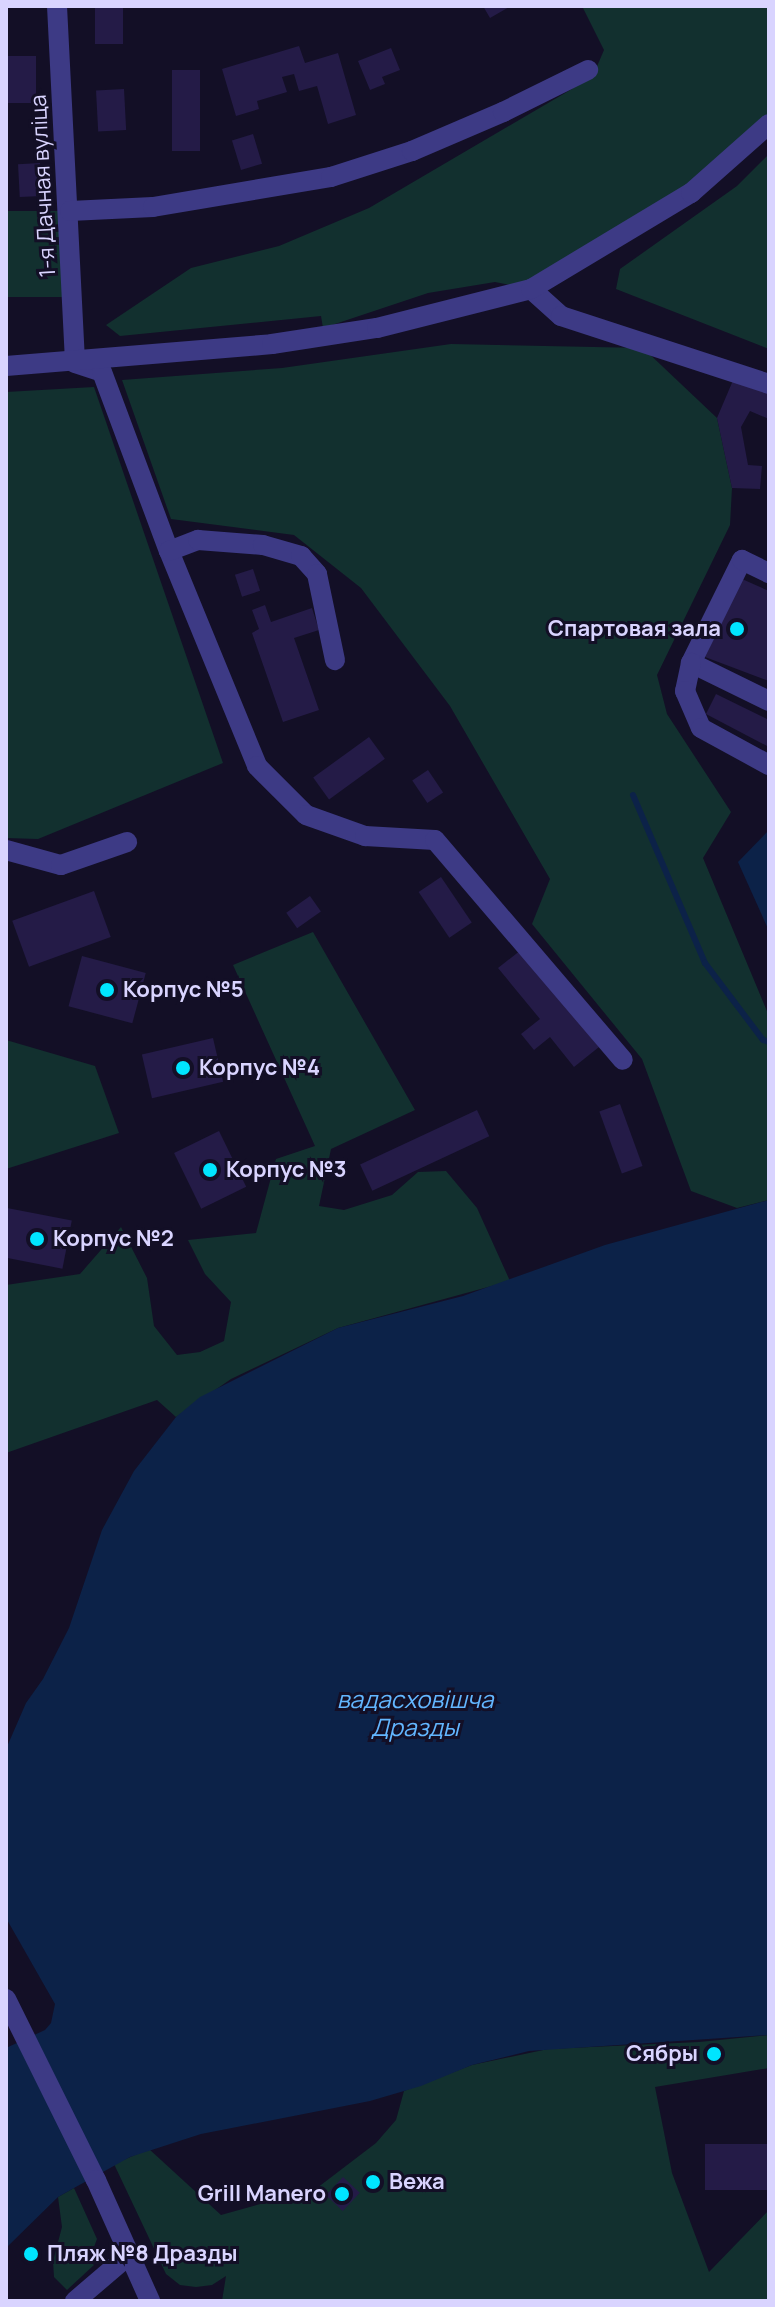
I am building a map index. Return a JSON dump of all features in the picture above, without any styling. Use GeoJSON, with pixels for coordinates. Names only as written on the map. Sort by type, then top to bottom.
{"type":"FeatureCollection","features":[{"type":"Feature","properties":{"kind":"street","name":"1-я Дачная вуліца"},"geometry":{"type":"LineString","coordinates":[[57,6],[70,211],[75,363]]}},
{"type":"Feature","properties":{"kind":"street"},"geometry":{"type":"LineString","coordinates":[[70,211],[153,207],[331,177],[425,146],[588,70]]}},
{"type":"Feature","properties":{"kind":"street"},"geometry":{"type":"LineString","coordinates":[[6,366],[75,363],[272,344],[377,328],[531,289],[691,193],[769,124]]}},
{"type":"Feature","properties":{"kind":"street"},"geometry":{"type":"LineString","coordinates":[[531,289],[561,316],[769,384]]}},
{"type":"Feature","properties":{"kind":"street"},"geometry":{"type":"LineString","coordinates":[[75,363],[102,372],[169,551],[257,766],[306,815],[365,836],[435,840],[623,1060]]}},
{"type":"Feature","properties":{"kind":"street"},"geometry":{"type":"LineString","coordinates":[[169,551],[198,540],[263,545],[301,556],[317,574],[335,660]]}},
{"type":"Feature","properties":{"kind":"street"},"geometry":{"type":"LineString","coordinates":[[769,573],[742,560],[691,663],[685,691],[701,728],[769,765]]}},
{"type":"Feature","properties":{"kind":"street"},"geometry":{"type":"LineString","coordinates":[[691,663],[769,701]]}},
{"type":"Feature","properties":{"kind":"street"},"geometry":{"type":"LineString","coordinates":[[6,850],[61,865],[127,842]]}},
{"type":"Feature","properties":{"kind":"street"},"geometry":{"type":"LineString","coordinates":[[6,1999],[107,2204],[150,2301]]}},
{"type":"Feature","properties":{"kind":"street"},"geometry":{"type":"LineString","coordinates":[[75,2301],[129,2255]]}},
{"type":"Feature","properties":{"kind":"green space"},"geometry":{"type":"Polygon","coordinates":[[[582,6],[769,6],[769,124],[744,149],[531,289],[495,282],[428,293],[323,328],[321,316],[120,336],[106,325],[191,268],[279,246],[369,208],[572,89],[595,71],[604,50],[582,6]]]}},
{"type":"Feature","properties":{"kind":"green space"},"geometry":{"type":"Polygon","coordinates":[[[769,154],[769,349],[616,289],[620,269],[737,186],[769,154]]]}},
{"type":"Feature","properties":{"kind":"green space"},"geometry":{"type":"Polygon","coordinates":[[[6,211],[70,211],[70,297],[6,297],[6,211]]]}},
{"type":"Feature","properties":{"kind":"green space"},"geometry":{"type":"Polygon","coordinates":[[[451,344],[643,348],[717,418],[732,488],[730,525],[657,675],[667,714],[731,812],[703,858],[769,1016],[769,1200],[737,1208],[691,1191],[642,1059],[532,924],[550,879],[450,706],[361,588],[294,535],[171,519],[122,380],[282,368],[451,344]]]}},
{"type":"Feature","properties":{"kind":"green space"},"geometry":{"type":"Polygon","coordinates":[[[94,387],[223,763],[38,839],[6,838],[6,392],[94,387]]]}},
{"type":"Feature","properties":{"kind":"green space"},"geometry":{"type":"Polygon","coordinates":[[[313,932],[415,1110],[331,1149],[319,1206],[344,1210],[392,1195],[418,1172],[446,1171],[477,1208],[510,1281],[338,1328],[231,1379],[176,1417],[157,1400],[6,1453],[6,1285],[80,1274],[121,1227],[147,1278],[154,1326],[177,1355],[200,1352],[224,1341],[231,1302],[205,1274],[188,1240],[256,1233],[276,1159],[315,1146],[233,965],[313,932]]]}},
{"type":"Feature","properties":{"kind":"green space"},"geometry":{"type":"Polygon","coordinates":[[[6,1040],[95,1066],[119,1133],[6,1169],[6,1040]]]}},
{"type":"Feature","properties":{"kind":"green space"},"geometry":{"type":"Polygon","coordinates":[[[769,2035],[769,2068],[655,2087],[672,2173],[709,2272],[769,2210],[769,2301],[222,2301],[226,2276],[212,2285],[196,2287],[180,2285],[166,2274],[114,2164],[149,2149],[221,2215],[317,2188],[376,2143],[396,2120],[404,2091],[472,2065],[548,2049],[699,2042],[769,2035]]]}},
{"type":"Feature","properties":{"kind":"green space"},"geometry":{"type":"Polygon","coordinates":[[[74,2188],[97,2239],[89,2260],[94,2265],[67,2290],[54,2277],[53,2261],[62,2227],[58,2197],[74,2188]]]}},
{"type":"Feature","properties":{"kind":"water"},"geometry":{"type":"Polygon","coordinates":[[[769,830],[769,931],[738,862],[769,830]]]}},
{"type":"Feature","properties":{"kind":"water","name":"вадасховішча Дразды"},"geometry":{"type":"Polygon","coordinates":[[[769,1200],[769,2035],[529,2051],[472,2065],[421,2086],[370,2101],[201,2134],[130,2157],[58,2197],[6,2248],[6,2048],[45,2030],[51,2023],[55,2004],[6,1918],[6,1749],[26,1703],[43,1679],[69,1628],[102,1530],[134,1471],[176,1417],[200,1397],[338,1328],[463,1296],[605,1245],[769,1200]]]}},
{"type":"Feature","properties":{"kind":"building"},"geometry":{"type":"Polygon","coordinates":[[[95,6],[123,6],[123,44],[95,44],[95,6]]]}},
{"type":"Feature","properties":{"kind":"building"},"geometry":{"type":"Polygon","coordinates":[[[483,6],[511,6],[490,18],[483,6]]]}},
{"type":"Feature","properties":{"kind":"building"},"geometry":{"type":"Polygon","coordinates":[[[299,46],[305,63],[338,53],[356,115],[328,124],[317,86],[299,91],[294,74],[282,77],[287,92],[257,101],[259,109],[236,116],[222,69],[299,46]]]}},
{"type":"Feature","properties":{"kind":"building"},"geometry":{"type":"Polygon","coordinates":[[[391,48],[400,70],[382,77],[385,84],[370,90],[358,61],[391,48]]]}},
{"type":"Feature","properties":{"kind":"building"},"geometry":{"type":"Polygon","coordinates":[[[6,56],[36,56],[36,103],[6,103],[6,56]]]}},
{"type":"Feature","properties":{"kind":"building"},"geometry":{"type":"Polygon","coordinates":[[[172,70],[200,70],[200,151],[172,151],[172,70]]]}},
{"type":"Feature","properties":{"kind":"building"},"geometry":{"type":"Polygon","coordinates":[[[124,89],[126,130],[98,131],[96,90],[124,89]]]}},
{"type":"Feature","properties":{"kind":"building"},"geometry":{"type":"Polygon","coordinates":[[[253,134],[262,164],[241,170],[232,140],[253,134]]]}},
{"type":"Feature","properties":{"kind":"building"},"geometry":{"type":"Polygon","coordinates":[[[40,163],[42,196],[20,197],[18,164],[40,163]]]}},
{"type":"Feature","properties":{"kind":"building"},"geometry":{"type":"Polygon","coordinates":[[[734,378],[769,392],[769,419],[750,411],[741,427],[748,465],[762,466],[760,489],[732,488],[717,418],[734,378]]]}},
{"type":"Feature","properties":{"kind":"building"},"geometry":{"type":"Polygon","coordinates":[[[253,569],[260,591],[242,597],[235,575],[253,569]]]}},
{"type":"Feature","properties":{"kind":"building","name":"Спартовая зала"},"geometry":{"type":"Polygon","coordinates":[[[742,579],[769,591],[769,681],[705,657],[742,579]]]}},
{"type":"Feature","properties":{"kind":"building"},"geometry":{"type":"Polygon","coordinates":[[[265,605],[271,622],[312,608],[319,630],[294,638],[319,710],[283,722],[252,633],[259,629],[252,610],[265,605]]]}},
{"type":"Feature","properties":{"kind":"building"},"geometry":{"type":"Polygon","coordinates":[[[716,694],[769,720],[769,747],[706,714],[716,694]]]}},
{"type":"Feature","properties":{"kind":"building"},"geometry":{"type":"Polygon","coordinates":[[[369,737],[385,759],[329,799],[313,778],[369,737]]]}},
{"type":"Feature","properties":{"kind":"building"},"geometry":{"type":"Polygon","coordinates":[[[428,770],[443,792],[427,803],[412,781],[428,770]]]}},
{"type":"Feature","properties":{"kind":"building"},"geometry":{"type":"Polygon","coordinates":[[[441,877],[472,923],[449,938],[419,892],[441,877]]]}},
{"type":"Feature","properties":{"kind":"building"},"geometry":{"type":"Polygon","coordinates":[[[94,891],[111,937],[29,967],[12,921],[94,891]]]}},
{"type":"Feature","properties":{"kind":"building"},"geometry":{"type":"Polygon","coordinates":[[[310,896],[321,912],[297,928],[286,913],[310,896]]]}},
{"type":"Feature","properties":{"kind":"building"},"geometry":{"type":"Polygon","coordinates":[[[521,950],[599,1047],[574,1067],[550,1037],[534,1050],[521,1034],[540,1019],[498,968],[521,950]]]}},
{"type":"Feature","properties":{"kind":"building","name":"Корпус №5"},"geometry":{"type":"Polygon","coordinates":[[[82,956],[146,973],[132,1023],[69,1006],[82,956]]]}},
{"type":"Feature","properties":{"kind":"building","name":"Корпус №4"},"geometry":{"type":"Polygon","coordinates":[[[213,1038],[223,1082],[152,1098],[142,1054],[213,1038]]]}},
{"type":"Feature","properties":{"kind":"building"},"geometry":{"type":"Polygon","coordinates":[[[620,1104],[643,1166],[622,1174],[599,1112],[620,1104]]]}},
{"type":"Feature","properties":{"kind":"building"},"geometry":{"type":"Polygon","coordinates":[[[477,1110],[489,1136],[372,1191],[360,1165],[477,1110]]]}},
{"type":"Feature","properties":{"kind":"building","name":"Корпус №3"},"geometry":{"type":"Polygon","coordinates":[[[219,1131],[246,1187],[201,1209],[174,1153],[219,1131]]]}},
{"type":"Feature","properties":{"kind":"building","name":"Корпус №2"},"geometry":{"type":"Polygon","coordinates":[[[7,1208],[72,1221],[62,1269],[6,1258],[7,1208]]]}},
{"type":"Feature","properties":{"kind":"building"},"geometry":{"type":"Polygon","coordinates":[[[705,2144],[769,2144],[769,2190],[705,2190],[705,2144]]]}},
{"type":"Feature","properties":{"kind":"building","name":"Grill Manero"},"geometry":{"type":"Polygon","coordinates":[[[343,2177],[360,2193],[343,2211],[326,2195],[343,2177]]]}},
{"type":"Feature","properties":{"kind":"waterway"},"geometry":{"type":"LineString","coordinates":[[633,795],[705,963],[763,1040],[769,1042]]}},
{"type":"Feature","properties":{"kind":"place","name":"Спартовая зала"},"geometry":{"type":"Point","coordinates":[737,629]}},
{"type":"Feature","properties":{"kind":"place","name":"Корпус №5"},"geometry":{"type":"Point","coordinates":[107,990]}},
{"type":"Feature","properties":{"kind":"place","name":"Корпус №4"},"geometry":{"type":"Point","coordinates":[183,1068]}},
{"type":"Feature","properties":{"kind":"place","name":"Корпус №3"},"geometry":{"type":"Point","coordinates":[210,1170]}},
{"type":"Feature","properties":{"kind":"place","name":"Корпус №2"},"geometry":{"type":"Point","coordinates":[37,1239]}},
{"type":"Feature","properties":{"kind":"place","name":"Сябры"},"geometry":{"type":"Point","coordinates":[714,2054]}},
{"type":"Feature","properties":{"kind":"place","name":"Вежа"},"geometry":{"type":"Point","coordinates":[373,2182]}},
{"type":"Feature","properties":{"kind":"place","name":"Grill Manero"},"geometry":{"type":"Point","coordinates":[342,2194]}},
{"type":"Feature","properties":{"kind":"place","name":"Пляж №8 Дразды"},"geometry":{"type":"Point","coordinates":[31,2254]}}]}
